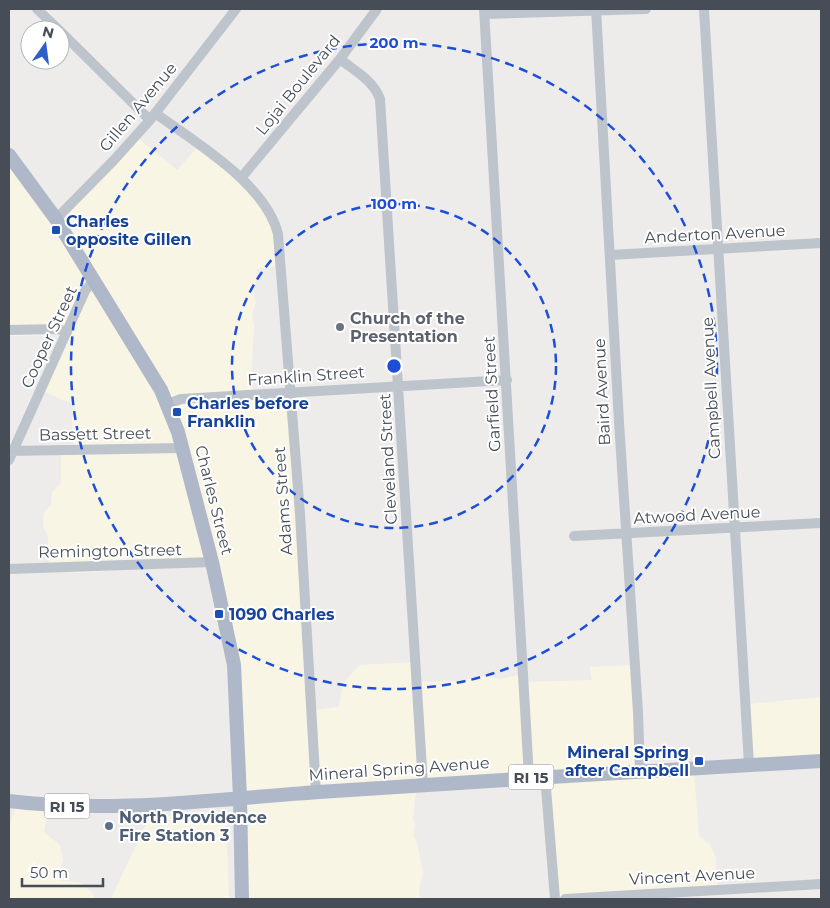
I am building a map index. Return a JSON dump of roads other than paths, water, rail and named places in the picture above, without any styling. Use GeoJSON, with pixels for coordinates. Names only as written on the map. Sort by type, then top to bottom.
{"type":"FeatureCollection","features":[{"type":"Feature","properties":{"kind":"main road","name":"Charles Street"},"geometry":{"type":"LineString","coordinates":[[9,156],[56,219],[168,404],[182,448],[212,562],[234,665],[242,899]]}},
{"type":"Feature","properties":{"kind":"main road","name":"Mineral Spring Avenue"},"geometry":{"type":"LineString","coordinates":[[9,801],[39,804],[125,806],[529,777],[821,761]]}},
{"type":"Feature","properties":{"kind":"street","name":"Adams Street"},"geometry":{"type":"LineString","coordinates":[[37,9],[49,20]]}},
{"type":"Feature","properties":{"kind":"street","name":"Gillen Avenue"},"geometry":{"type":"LineString","coordinates":[[56,219],[114,160],[152,116],[236,9]]}},
{"type":"Feature","properties":{"kind":"street","name":"Lojai Boulevard"},"geometry":{"type":"LineString","coordinates":[[241,178],[340,59],[377,9]]}},
{"type":"Feature","properties":{"kind":"street","name":"Baird Avenue"},"geometry":{"type":"LineString","coordinates":[[597,9],[626,534],[638,702],[640,772]]}},
{"type":"Feature","properties":{"kind":"street"},"geometry":{"type":"LineString","coordinates":[[484,12],[646,9]]}},
{"type":"Feature","properties":{"kind":"street","name":"Campbell Avenue"},"geometry":{"type":"LineString","coordinates":[[704,9],[749,765]]}},
{"type":"Feature","properties":{"kind":"street","name":"Garfield Street"},"geometry":{"type":"LineString","coordinates":[[484,12],[529,777]]}},
{"type":"Feature","properties":{"kind":"street","name":"Adams Street"},"geometry":{"type":"LineString","coordinates":[[70,39],[152,116],[241,178],[272,214],[278,234],[291,393],[316,792]]}},
{"type":"Feature","properties":{"kind":"street","name":"Cleveland Street"},"geometry":{"type":"LineString","coordinates":[[340,59],[370,83],[377,90],[380,99],[423,785]]}},
{"type":"Feature","properties":{"kind":"street","name":"Anderton Avenue"},"geometry":{"type":"LineString","coordinates":[[610,255],[821,243]]}},
{"type":"Feature","properties":{"kind":"street","name":"Cooper Street"},"geometry":{"type":"LineString","coordinates":[[10,454],[85,291],[92,281]]}},
{"type":"Feature","properties":{"kind":"street"},"geometry":{"type":"LineString","coordinates":[[9,330],[58,329],[67,332]]}},
{"type":"Feature","properties":{"kind":"street","name":"Franklin Street"},"geometry":{"type":"LineString","coordinates":[[168,404],[181,399],[507,380]]}},
{"type":"Feature","properties":{"kind":"street","name":"Bassett Street"},"geometry":{"type":"LineString","coordinates":[[10,454],[182,448]]}},
{"type":"Feature","properties":{"kind":"street","name":"Atwood Avenue"},"geometry":{"type":"LineString","coordinates":[[574,536],[821,523]]}},
{"type":"Feature","properties":{"kind":"street","name":"Remington Street"},"geometry":{"type":"LineString","coordinates":[[9,569],[92,568],[212,562]]}},
{"type":"Feature","properties":{"kind":"street"},"geometry":{"type":"LineString","coordinates":[[545,776],[555,899]]}},
{"type":"Feature","properties":{"kind":"street","name":"Vincent Avenue"},"geometry":{"type":"LineString","coordinates":[[565,899],[821,884]]}},
{"type":"Feature","properties":{"kind":"place","name":"Charles opposite Gillen"},"geometry":{"type":"Point","coordinates":[56,230]}},
{"type":"Feature","properties":{"kind":"place","name":"Church of the Presentation"},"geometry":{"type":"Point","coordinates":[340,327]}},
{"type":"Feature","properties":{"kind":"place","name":"Charles before Franklin"},"geometry":{"type":"Point","coordinates":[177,412]}},
{"type":"Feature","properties":{"kind":"place","name":"1090 Charles"},"geometry":{"type":"Point","coordinates":[219,614]}},
{"type":"Feature","properties":{"kind":"place","name":"Mineral Spring after Campbell"},"geometry":{"type":"Point","coordinates":[699,761]}},
{"type":"Feature","properties":{"kind":"place","name":"North Providence Fire Station 3"},"geometry":{"type":"Point","coordinates":[109,826]}}]}
